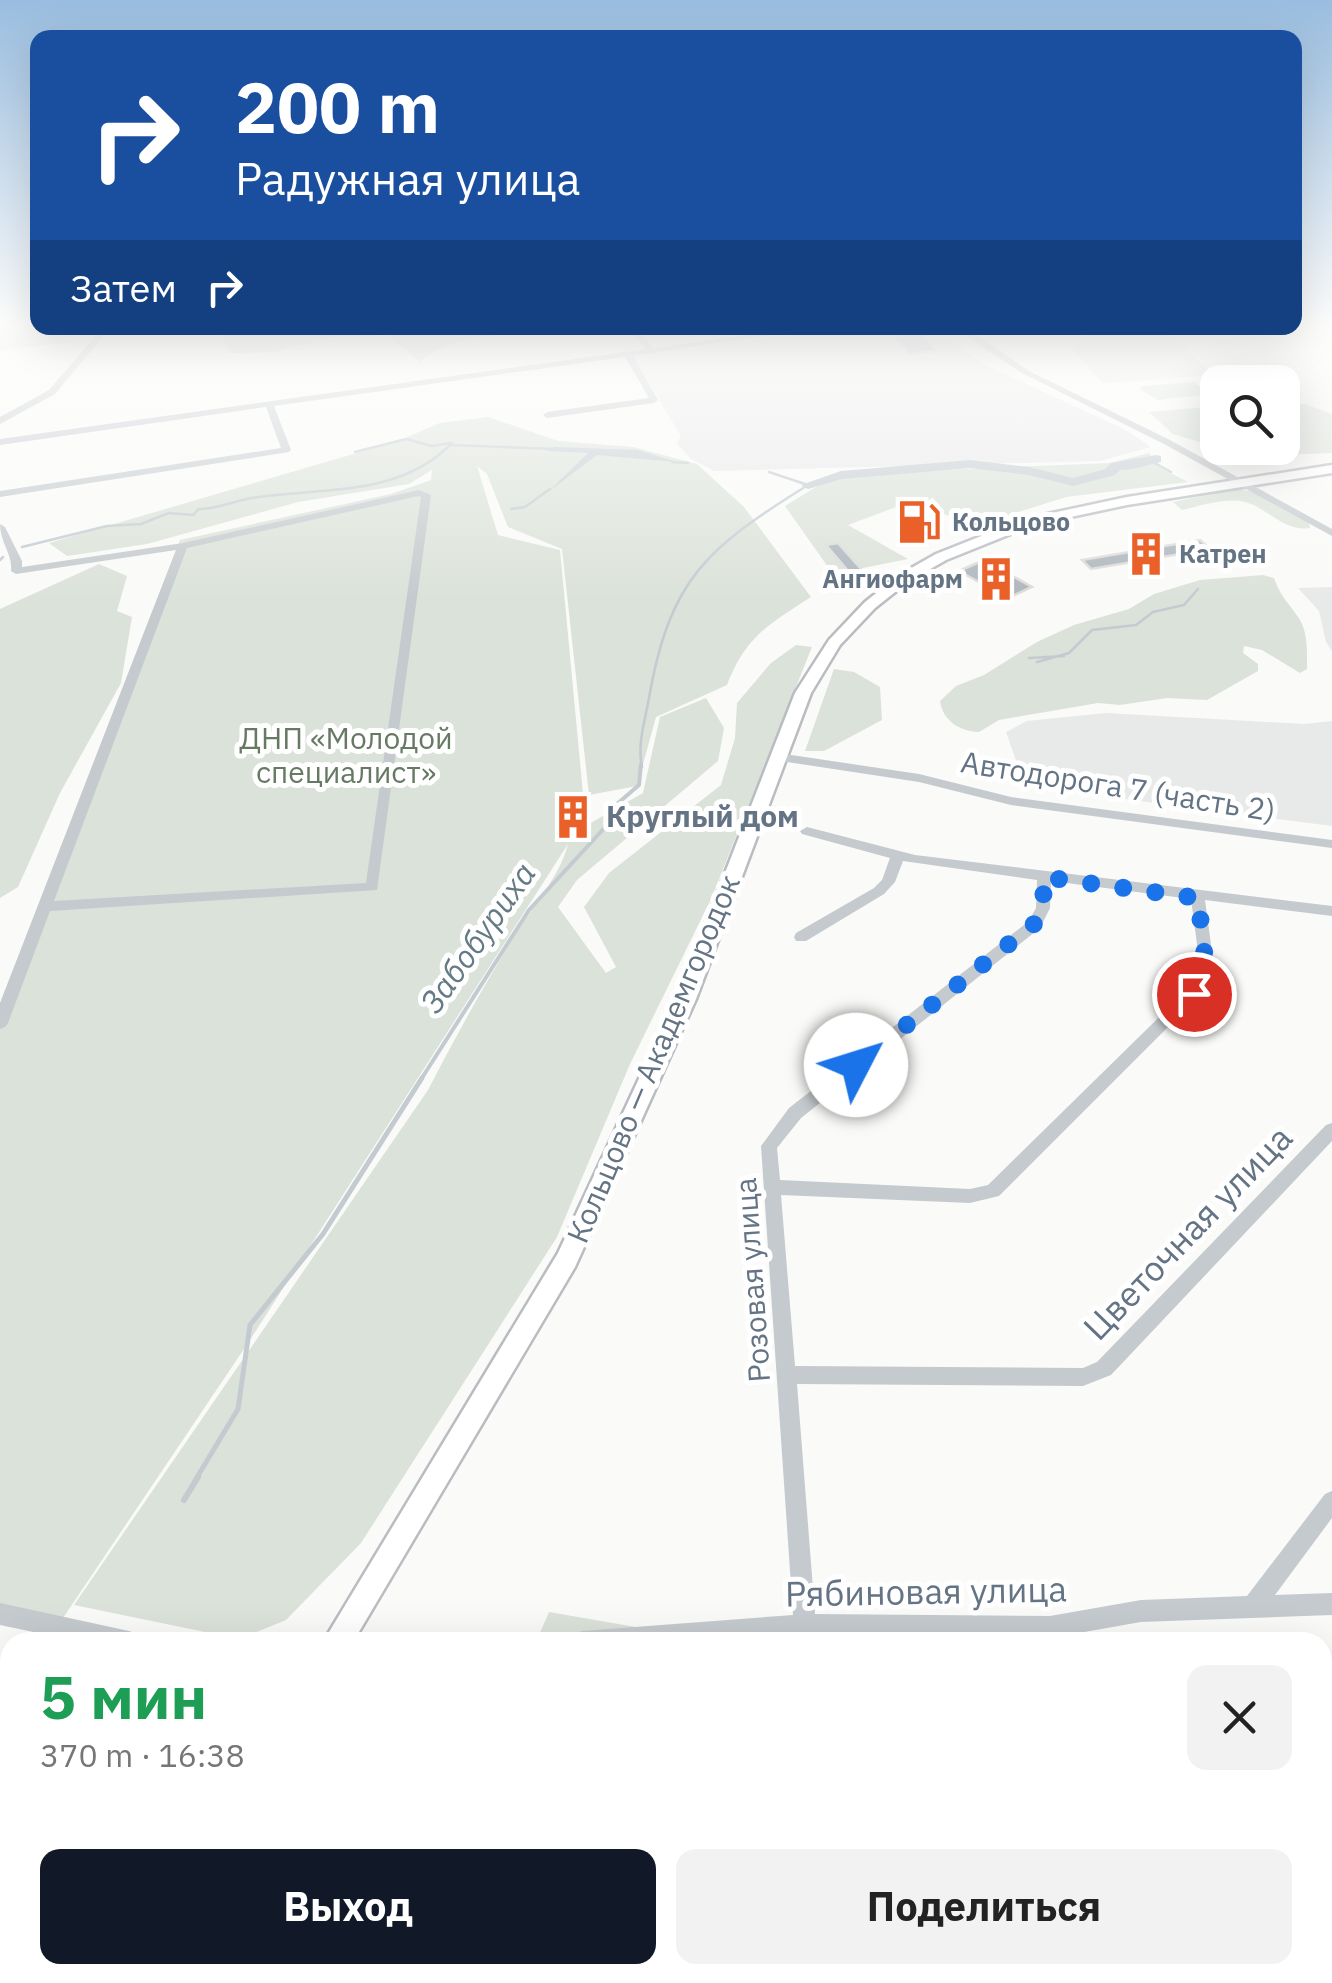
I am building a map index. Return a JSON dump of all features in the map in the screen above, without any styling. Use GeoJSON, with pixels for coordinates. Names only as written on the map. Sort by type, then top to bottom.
{"type":"FeatureCollection","features":[{"type":"Feature","properties":{"kind":"main road","name":"Кольцово — Академгородок"},"geometry":{"type":"LineString","coordinates":[[343,1632],[567,1260],[686,999],[803,692],[822,658],[870,605],[904,578],[956,550],[1029,522],[1332,469]]}},
{"type":"Feature","properties":{"kind":"street"},"geometry":{"type":"LineString","coordinates":[[0,442],[177,416]]}},
{"type":"Feature","properties":{"kind":"street"},"geometry":{"type":"LineString","coordinates":[[0,494],[286,450],[273,416]]}},
{"type":"Feature","properties":{"kind":"street"},"geometry":{"type":"LineString","coordinates":[[1110,416],[1332,533]]}},
{"type":"Feature","properties":{"kind":"street"},"geometry":{"type":"LineString","coordinates":[[0,527],[18,561],[16,571],[183,546],[419,493],[426,495],[372,887],[45,906]]}},
{"type":"Feature","properties":{"kind":"street"},"geometry":{"type":"LineString","coordinates":[[0,1022],[183,546]]}},
{"type":"Feature","properties":{"kind":"street","name":"Автодорога 7 (часть 2)"},"geometry":{"type":"LineString","coordinates":[[778,757],[919,778],[1011,801],[1332,844]]}},
{"type":"Feature","properties":{"kind":"street"},"geometry":{"type":"LineString","coordinates":[[807,831],[898,856],[1198,898],[1235,898],[1332,912]]}},
{"type":"Feature","properties":{"kind":"street"},"geometry":{"type":"LineString","coordinates":[[801,937],[879,891],[888,882],[898,856]]}},
{"type":"Feature","properties":{"kind":"street","name":"Розовая улица"},"geometry":{"type":"LineString","coordinates":[[806,1625],[769,1146],[780,1127],[1034,924],[1043,908],[1044,877]]}},
{"type":"Feature","properties":{"kind":"street"},"geometry":{"type":"LineString","coordinates":[[775,1187],[970,1196],[993,1190],[1204,982],[1207,968],[1198,898]]}},
{"type":"Feature","properties":{"kind":"street","name":"Цветочная улица"},"geometry":{"type":"LineString","coordinates":[[788,1375],[1083,1377],[1104,1368],[1332,1130]]}},
{"type":"Feature","properties":{"kind":"street"},"geometry":{"type":"LineString","coordinates":[[1254,1605],[1332,1501]]}},
{"type":"Feature","properties":{"kind":"street","name":"Рябиновая улица"},"geometry":{"type":"LineString","coordinates":[[714,1632],[806,1625],[1050,1627],[1142,1611],[1332,1604]]}},
{"type":"Feature","properties":{"kind":"street"},"geometry":{"type":"LineString","coordinates":[[0,1614],[83,1632]]}},
{"type":"Feature","properties":{"kind":"shaded area"},"geometry":{"type":"Polygon","coordinates":[[[669,416],[1095,416],[1151,447],[1100,461],[714,471],[691,459],[677,444],[681,436],[669,416]]]}},
{"type":"Feature","properties":{"kind":"shaded area"},"geometry":{"type":"Polygon","coordinates":[[[554,447],[638,450],[677,462],[597,455],[548,492],[588,453],[548,451],[554,447]]]}},
{"type":"Feature","properties":{"kind":"shaded area"},"geometry":{"type":"Polygon","coordinates":[[[1332,587],[1332,651],[1319,611],[1298,588],[1332,587]]]}},
{"type":"Feature","properties":{"kind":"shaded area"},"geometry":{"type":"Polygon","coordinates":[[[1106,713],[1304,724],[1332,721],[1332,826],[1025,786],[1006,732],[1027,721],[1106,713]]]}},
{"type":"Feature","properties":{"kind":"green space"},"geometry":{"type":"Polygon","coordinates":[[[1153,416],[1200,416],[1200,442],[1173,434],[1153,416]]]}},
{"type":"Feature","properties":{"kind":"green space"},"geometry":{"type":"Polygon","coordinates":[[[1300,416],[1332,416],[1332,453],[1300,454],[1300,416]]]}},
{"type":"Feature","properties":{"kind":"green space","name":"ДНП «Молодой специалист»"},"geometry":{"type":"Polygon","coordinates":[[[488,417],[558,441],[633,447],[697,464],[744,507],[811,597],[760,633],[742,655],[727,685],[656,717],[637,786],[589,795],[562,549],[508,527],[487,474],[477,466],[498,535],[560,550],[585,815],[575,832],[643,793],[660,717],[706,698],[724,728],[718,761],[577,880],[558,907],[606,973],[616,967],[584,907],[609,873],[721,785],[735,738],[737,703],[771,663],[796,645],[812,647],[711,899],[630,1064],[557,1237],[361,1543],[286,1620],[256,1632],[205,1632],[74,1605],[428,1090],[494,971],[553,879],[568,844],[248,1343],[63,1618],[0,1605],[0,1004],[180,540],[391,494],[431,480],[432,470],[409,484],[298,502],[147,544],[67,556],[49,543],[398,441],[440,423],[488,417]]]}},
{"type":"Feature","properties":{"kind":"green space"},"geometry":{"type":"Polygon","coordinates":[[[1149,453],[1161,468],[1188,482],[1066,497],[974,526],[912,501],[848,525],[908,559],[833,574],[785,506],[837,474],[1110,463],[1149,453]]]}},
{"type":"Feature","properties":{"kind":"green space"},"geometry":{"type":"Polygon","coordinates":[[[1236,489],[1255,492],[1309,523],[1310,528],[1284,523],[1245,502],[1222,501],[1182,510],[1173,502],[1236,489]]]}},
{"type":"Feature","properties":{"kind":"green space"},"geometry":{"type":"Polygon","coordinates":[[[99,564],[127,576],[117,611],[132,617],[121,683],[60,793],[18,887],[0,898],[0,609],[99,564]]]}},
{"type":"Feature","properties":{"kind":"green space"},"geometry":{"type":"Polygon","coordinates":[[[1263,575],[1274,578],[1303,625],[1307,669],[1300,673],[1262,650],[1244,646],[1243,653],[1258,664],[1258,671],[1207,700],[1167,698],[1120,705],[1098,703],[999,720],[979,732],[953,724],[942,708],[940,701],[956,686],[984,675],[1037,642],[1074,625],[1129,609],[1154,594],[1200,580],[1263,575]]]}},
{"type":"Feature","properties":{"kind":"green space"},"geometry":{"type":"Polygon","coordinates":[[[834,669],[854,672],[880,687],[882,720],[824,751],[805,751],[834,669]]]}},
{"type":"Feature","properties":{"kind":"green space"},"geometry":{"type":"Polygon","coordinates":[[[549,1612],[664,1632],[540,1632],[549,1612]]]}},
{"type":"Feature","properties":{"kind":"green space"},"geometry":{"type":"Polygon","coordinates":[[[932,1628],[962,1632],[872,1632],[932,1628]]]}},
{"type":"Feature","properties":{"kind":"building","name":"Катрен"},"geometry":{"type":"Polygon","coordinates":[[[1200,540],[1210,549],[1091,569],[1082,560],[1200,540]]]}},
{"type":"Feature","properties":{"kind":"building"},"geometry":{"type":"Polygon","coordinates":[[[838,543],[868,577],[855,579],[826,545],[838,543]]]}},
{"type":"Feature","properties":{"kind":"building","name":"Ангиофарм"},"geometry":{"type":"Polygon","coordinates":[[[984,560],[1032,587],[1008,598],[959,571],[984,560]]]}},
{"type":"Feature","properties":{"kind":"waterway"},"geometry":{"type":"LineString","coordinates":[[355,452],[406,439],[432,446],[452,443]]}},
{"type":"Feature","properties":{"kind":"waterway"},"geometry":{"type":"LineString","coordinates":[[22,547],[107,526],[141,524],[169,513],[193,515],[199,509],[252,498],[382,482],[429,462],[450,445],[554,449]]}},
{"type":"Feature","properties":{"kind":"waterway","name":"Забобуриха"},"geometry":{"type":"LineString","coordinates":[[808,485],[841,475],[970,464],[1029,471],[1073,482],[1110,472],[1116,466],[1136,466],[1142,460],[1156,459]]}},
{"type":"Feature","properties":{"kind":"waterway"},"geometry":{"type":"LineString","coordinates":[[1151,461],[1171,472]]}},
{"type":"Feature","properties":{"kind":"waterway"},"geometry":{"type":"LineString","coordinates":[[672,462],[688,463]]}},
{"type":"Feature","properties":{"kind":"waterway","name":"Забобуриха"},"geometry":{"type":"LineString","coordinates":[[642,767],[642,732],[658,657],[682,594],[719,548],[808,485],[769,472]]}},
{"type":"Feature","properties":{"kind":"waterway"},"geometry":{"type":"LineString","coordinates":[[511,509],[525,507],[550,489]]}},
{"type":"Feature","properties":{"kind":"waterway"},"geometry":{"type":"LineString","coordinates":[[0,560],[3,557]]}},
{"type":"Feature","properties":{"kind":"waterway"},"geometry":{"type":"LineString","coordinates":[[1057,656],[1069,653],[1092,630],[1136,625],[1153,612],[1184,605],[1198,589]]}},
{"type":"Feature","properties":{"kind":"waterway"},"geometry":{"type":"LineString","coordinates":[[1029,658],[1057,656]]}},
{"type":"Feature","properties":{"kind":"waterway"},"geometry":{"type":"LineString","coordinates":[[1037,662],[1057,656]]}},
{"type":"Feature","properties":{"kind":"waterway"},"geometry":{"type":"LineString","coordinates":[[1057,656],[1064,656]]}},
{"type":"Feature","properties":{"kind":"waterway","name":"Забобуриха"},"geometry":{"type":"LineString","coordinates":[[420,1081],[529,910],[609,823],[617,804],[639,785],[641,764]]}},
{"type":"Feature","properties":{"kind":"waterway","name":"Забобуриха"},"geometry":{"type":"LineString","coordinates":[[196,1479],[238,1409],[250,1325],[323,1234],[422,1078]]}},
{"type":"Feature","properties":{"kind":"waterway","name":"Забобуриха"},"geometry":{"type":"LineString","coordinates":[[184,1500],[198,1477]]}},
{"type":"Feature","properties":{"kind":"place","name":"Кольцово"},"geometry":{"type":"Point","coordinates":[919,522]}},
{"type":"Feature","properties":{"kind":"place","name":"Катрен"},"geometry":{"type":"Point","coordinates":[1146,554]}},
{"type":"Feature","properties":{"kind":"place","name":"Ангиофарм"},"geometry":{"type":"Point","coordinates":[996,579]}},
{"type":"Feature","properties":{"kind":"place","name":"Круглый дом"},"geometry":{"type":"Point","coordinates":[573,817]}},
{"type":"Feature","properties":{"kind":"route"},"geometry":{"type":"LineString","coordinates":[[856,1065],[1034,924],[1043,908],[1044,877],[1198,898],[1207,976],[1194,994]]}}]}
